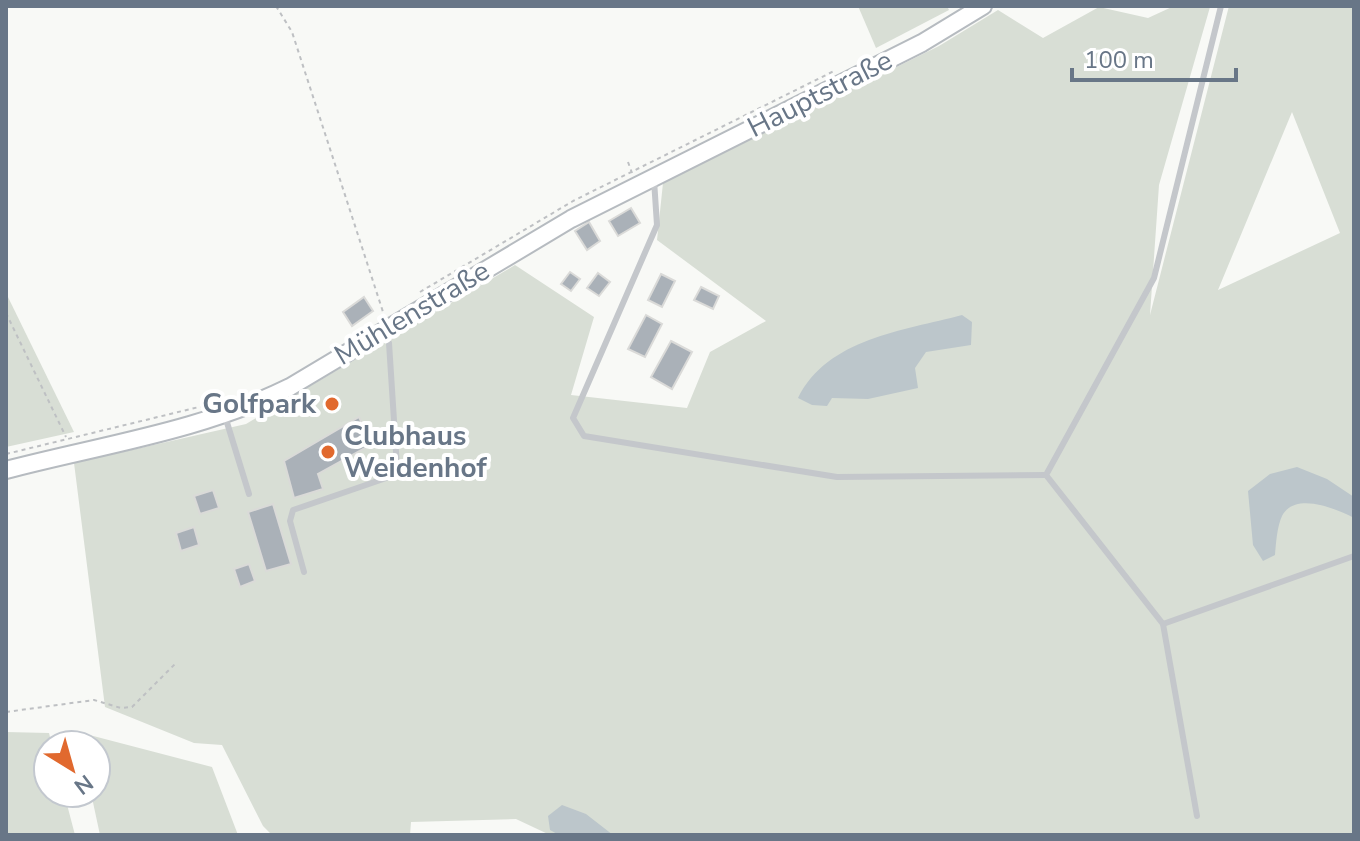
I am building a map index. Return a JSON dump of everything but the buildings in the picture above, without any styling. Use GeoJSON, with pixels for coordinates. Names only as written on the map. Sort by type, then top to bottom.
{"type":"FeatureCollection","features":[{"type":"Feature","properties":{"kind":"main road","name":"Hauptstraße"},"geometry":{"type":"LineString","coordinates":[[654,177],[922,43],[983,6]]}},
{"type":"Feature","properties":{"kind":"main road","name":"Mühlenstraße"},"geometry":{"type":"LineString","coordinates":[[12,468],[225,416],[290,387],[536,238],[654,177]]}},
{"type":"Feature","properties":{"kind":"lane"},"geometry":{"type":"LineString","coordinates":[[1046,475],[1154,278],[1221,6]]}},
{"type":"Feature","properties":{"kind":"lane"},"geometry":{"type":"LineString","coordinates":[[654,177],[657,225],[573,418],[584,436],[837,477],[1046,475]]}},
{"type":"Feature","properties":{"kind":"lane"},"geometry":{"type":"LineString","coordinates":[[304,572],[290,521],[293,510],[391,479],[396,471],[386,330]]}},
{"type":"Feature","properties":{"kind":"lane"},"geometry":{"type":"LineString","coordinates":[[225,416],[249,494]]}},
{"type":"Feature","properties":{"kind":"lane"},"geometry":{"type":"LineString","coordinates":[[1046,475],[1163,624],[1197,816]]}},
{"type":"Feature","properties":{"kind":"lane"},"geometry":{"type":"LineString","coordinates":[[1163,624],[1354,556]]}},
{"type":"Feature","properties":{"kind":"path"},"geometry":{"type":"LineString","coordinates":[[276,6],[292,32],[386,330]]}},
{"type":"Feature","properties":{"kind":"path"},"geometry":{"type":"LineString","coordinates":[[410,299],[573,201],[844,66]]}},
{"type":"Feature","properties":{"kind":"path"},"geometry":{"type":"LineString","coordinates":[[6,313],[67,440]]}},
{"type":"Feature","properties":{"kind":"path"},"geometry":{"type":"LineString","coordinates":[[6,454],[206,405]]}},
{"type":"Feature","properties":{"kind":"path"},"geometry":{"type":"LineString","coordinates":[[6,712],[94,700],[121,708],[132,707],[175,664]]}},
{"type":"Feature","properties":{"kind":"shaded area"},"geometry":{"type":"Polygon","coordinates":[[[858,6],[947,6],[949,10],[876,48],[858,6]]]}},
{"type":"Feature","properties":{"kind":"shaded area"},"geometry":{"type":"Polygon","coordinates":[[[1174,6],[1210,7],[1159,185],[1150,315],[1229,6],[1354,6],[1354,835],[550,835],[516,819],[411,822],[410,835],[272,835],[263,826],[222,745],[194,743],[105,707],[74,463],[246,424],[515,265],[594,317],[571,395],[687,408],[710,352],[766,321],[657,240],[663,183],[939,46],[998,10],[1043,38],[1099,7],[1148,18],[1174,6]],[[1292,112],[1218,290],[1340,233],[1292,112]]]}},
{"type":"Feature","properties":{"kind":"shaded area"},"geometry":{"type":"Polygon","coordinates":[[[6,293],[74,432],[6,447],[6,293]]]}},
{"type":"Feature","properties":{"kind":"shaded area"},"geometry":{"type":"Polygon","coordinates":[[[962,315],[972,322],[971,345],[926,352],[915,368],[918,388],[868,399],[832,398],[827,406],[812,405],[798,398],[811,378],[828,362],[848,350],[892,332],[962,315]]]}},
{"type":"Feature","properties":{"kind":"shaded area"},"geometry":{"type":"Polygon","coordinates":[[[1297,467],[1327,479],[1354,497],[1354,518],[1316,504],[1296,504],[1282,516],[1275,555],[1263,561],[1253,545],[1248,491],[1270,474],[1297,467]]]}},
{"type":"Feature","properties":{"kind":"shaded area"},"geometry":{"type":"Polygon","coordinates":[[[6,732],[32,733],[32,809],[68,809],[75,835],[6,835],[6,732]]]}},
{"type":"Feature","properties":{"kind":"shaded area"},"geometry":{"type":"Polygon","coordinates":[[[112,741],[212,767],[238,835],[100,835],[94,809],[112,809],[112,741]]]}},
{"type":"Feature","properties":{"kind":"shaded area"},"geometry":{"type":"Polygon","coordinates":[[[562,805],[586,814],[613,835],[559,835],[550,830],[548,816],[562,805]]]}},
{"type":"Feature","properties":{"kind":"place","name":"Golfpark"},"geometry":{"type":"Point","coordinates":[332,404]}},
{"type":"Feature","properties":{"kind":"place","name":"Clubhaus Weidenhof"},"geometry":{"type":"Point","coordinates":[328,452]}}]}
